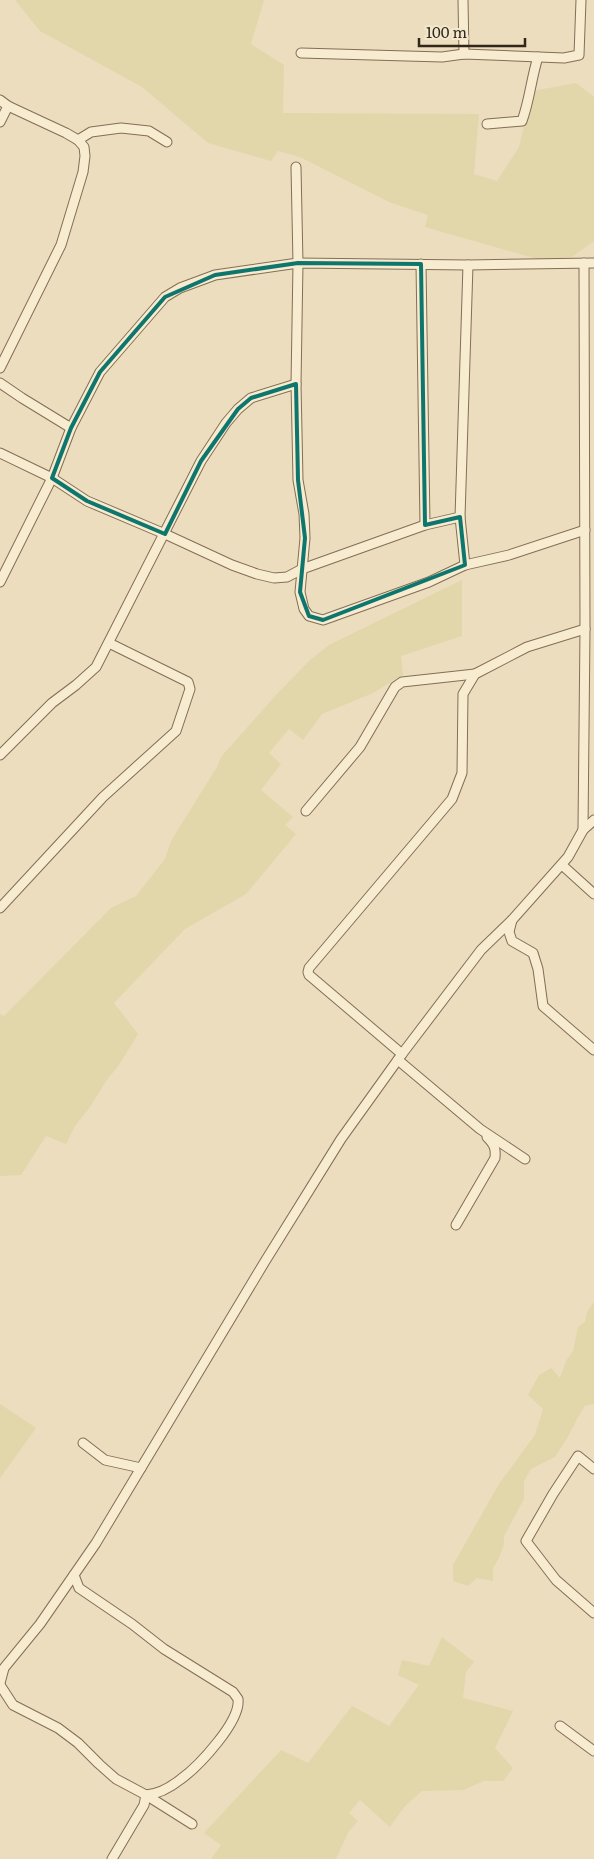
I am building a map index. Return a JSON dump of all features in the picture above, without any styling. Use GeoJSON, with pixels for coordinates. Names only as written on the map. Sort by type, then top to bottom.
{"type":"FeatureCollection","features":[{"type":"Feature","properties":{"kind":"street"},"geometry":{"type":"LineString","coordinates":[[463,0],[464,54]]}},
{"type":"Feature","properties":{"kind":"street"},"geometry":{"type":"LineString","coordinates":[[302,53],[442,57],[464,54],[564,58],[579,55],[581,0]]}},
{"type":"Feature","properties":{"kind":"street"},"geometry":{"type":"LineString","coordinates":[[487,124],[522,120],[529,101],[532,77],[538,57]]}},
{"type":"Feature","properties":{"kind":"street"},"geometry":{"type":"LineString","coordinates":[[0,122],[4,103],[78,140],[84,147],[85,156],[83,172],[61,245],[0,368]]}},
{"type":"Feature","properties":{"kind":"street"},"geometry":{"type":"LineString","coordinates":[[78,140],[92,132],[121,128],[149,131],[167,142]]}},
{"type":"Feature","properties":{"kind":"street"},"geometry":{"type":"LineString","coordinates":[[296,167],[298,480],[304,514],[305,538],[300,592],[304,609],[309,616],[323,620],[429,582],[465,565],[508,555],[585,530]]}},
{"type":"Feature","properties":{"kind":"street"},"geometry":{"type":"LineString","coordinates":[[584,262],[584,830]]}},
{"type":"Feature","properties":{"kind":"street"},"geometry":{"type":"LineString","coordinates":[[0,582],[52,478],[71,428],[100,372],[164,297],[180,288],[214,275],[298,263],[468,265],[594,263]]}},
{"type":"Feature","properties":{"kind":"street"},"geometry":{"type":"LineString","coordinates":[[421,264],[424,524]]}},
{"type":"Feature","properties":{"kind":"street"},"geometry":{"type":"LineString","coordinates":[[465,565],[460,517],[468,265]]}},
{"type":"Feature","properties":{"kind":"street"},"geometry":{"type":"LineString","coordinates":[[0,383],[71,428]]}},
{"type":"Feature","properties":{"kind":"street"},"geometry":{"type":"LineString","coordinates":[[0,755],[52,703],[96,667],[201,461],[226,423],[251,398],[296,384]]}},
{"type":"Feature","properties":{"kind":"street"},"geometry":{"type":"LineString","coordinates":[[0,453],[52,478],[87,501],[232,565],[274,578],[287,577],[302,569],[424,524],[460,517]]}},
{"type":"Feature","properties":{"kind":"street"},"geometry":{"type":"LineString","coordinates":[[306,811],[360,747],[395,687],[402,682],[475,674],[527,647],[569,633],[585,630]]}},
{"type":"Feature","properties":{"kind":"street"},"geometry":{"type":"LineString","coordinates":[[0,908],[103,797],[176,731],[190,689],[188,682],[109,643]]}},
{"type":"Feature","properties":{"kind":"street"},"geometry":{"type":"LineString","coordinates":[[475,674],[463,694],[462,773],[452,799],[309,968],[308,972],[309,975],[480,1128],[525,1159]]}},
{"type":"Feature","properties":{"kind":"street"},"geometry":{"type":"LineString","coordinates":[[192,1824],[116,1778],[78,1743],[58,1728],[14,1706],[0,1684],[4,1668],[40,1624],[96,1543],[264,1263],[341,1139],[481,950],[512,920],[562,865],[584,830],[594,820]]}},
{"type":"Feature","properties":{"kind":"street"},"geometry":{"type":"LineString","coordinates":[[562,865],[594,894]]}},
{"type":"Feature","properties":{"kind":"street"},"geometry":{"type":"LineString","coordinates":[[512,920],[510,932],[512,941],[533,954],[538,969],[543,1006],[594,1050]]}},
{"type":"Feature","properties":{"kind":"street"},"geometry":{"type":"LineString","coordinates":[[456,1225],[496,1158],[496,1150],[493,1144],[480,1128]]}},
{"type":"Feature","properties":{"kind":"street"},"geometry":{"type":"LineString","coordinates":[[83,1443],[105,1460],[141,1468]]}},
{"type":"Feature","properties":{"kind":"street"},"geometry":{"type":"LineString","coordinates":[[594,1469],[578,1456],[526,1541],[556,1580],[594,1613]]}},
{"type":"Feature","properties":{"kind":"street"},"geometry":{"type":"LineString","coordinates":[[74,1575],[79,1588],[132,1624],[170,1653],[232,1692],[238,1699],[238,1710],[230,1724],[194,1767],[181,1779],[164,1790],[146,1795]]}},
{"type":"Feature","properties":{"kind":"street"},"geometry":{"type":"LineString","coordinates":[[560,1726],[594,1751]]}},
{"type":"Feature","properties":{"kind":"street"},"geometry":{"type":"LineString","coordinates":[[112,1859],[144,1806],[146,1795]]}},
{"type":"Feature","properties":{"kind":"highlighted area"},"geometry":{"type":"Polygon","coordinates":[[[298,263],[421,264],[425,525],[460,517],[465,565],[323,620],[309,616],[300,592],[305,538],[298,480],[296,384],[251,398],[238,409],[201,461],[165,534],[87,501],[52,478],[71,428],[100,372],[165,297],[215,275],[298,263]]]}},
{"type":"Feature","properties":{"kind":"shaded area"},"geometry":{"type":"Polygon","coordinates":[[[15,0],[264,0],[251,44],[284,65],[283,113],[479,114],[474,174],[497,181],[519,147],[532,91],[576,83],[594,97],[594,241],[572,257],[541,260],[425,227],[428,215],[389,202],[302,158],[278,151],[271,161],[208,143],[142,87],[40,31],[15,0]]]}},
{"type":"Feature","properties":{"kind":"shaded area"},"geometry":{"type":"Polygon","coordinates":[[[462,580],[462,636],[401,656],[403,675],[373,693],[322,714],[303,740],[289,729],[269,753],[281,764],[261,790],[293,817],[285,825],[296,834],[246,894],[185,929],[114,1003],[138,1034],[119,1065],[75,1126],[66,1144],[46,1136],[21,1175],[0,1176],[0,1014],[4,1016],[111,908],[136,896],[165,859],[171,841],[217,767],[221,757],[309,661],[329,645],[462,580]]]}},
{"type":"Feature","properties":{"kind":"shaded area"},"geometry":{"type":"Polygon","coordinates":[[[594,1302],[594,1404],[585,1406],[555,1457],[531,1469],[524,1481],[524,1499],[504,1536],[504,1544],[493,1568],[493,1581],[477,1578],[468,1586],[453,1581],[453,1565],[499,1484],[535,1435],[543,1409],[528,1395],[539,1375],[551,1368],[560,1378],[566,1361],[573,1351],[578,1327],[585,1322],[587,1312],[594,1302]]]}},
{"type":"Feature","properties":{"kind":"shaded area"},"geometry":{"type":"Polygon","coordinates":[[[0,1404],[36,1428],[0,1478],[0,1404]]]}},
{"type":"Feature","properties":{"kind":"shaded area"},"geometry":{"type":"Polygon","coordinates":[[[442,1637],[474,1662],[466,1672],[463,1698],[513,1711],[495,1748],[513,1768],[503,1781],[484,1781],[463,1790],[422,1791],[405,1806],[390,1827],[360,1800],[349,1813],[358,1821],[349,1831],[336,1859],[211,1859],[221,1845],[204,1833],[281,1750],[308,1763],[352,1706],[389,1726],[419,1685],[398,1675],[402,1660],[429,1666],[442,1637]]]}}]}
